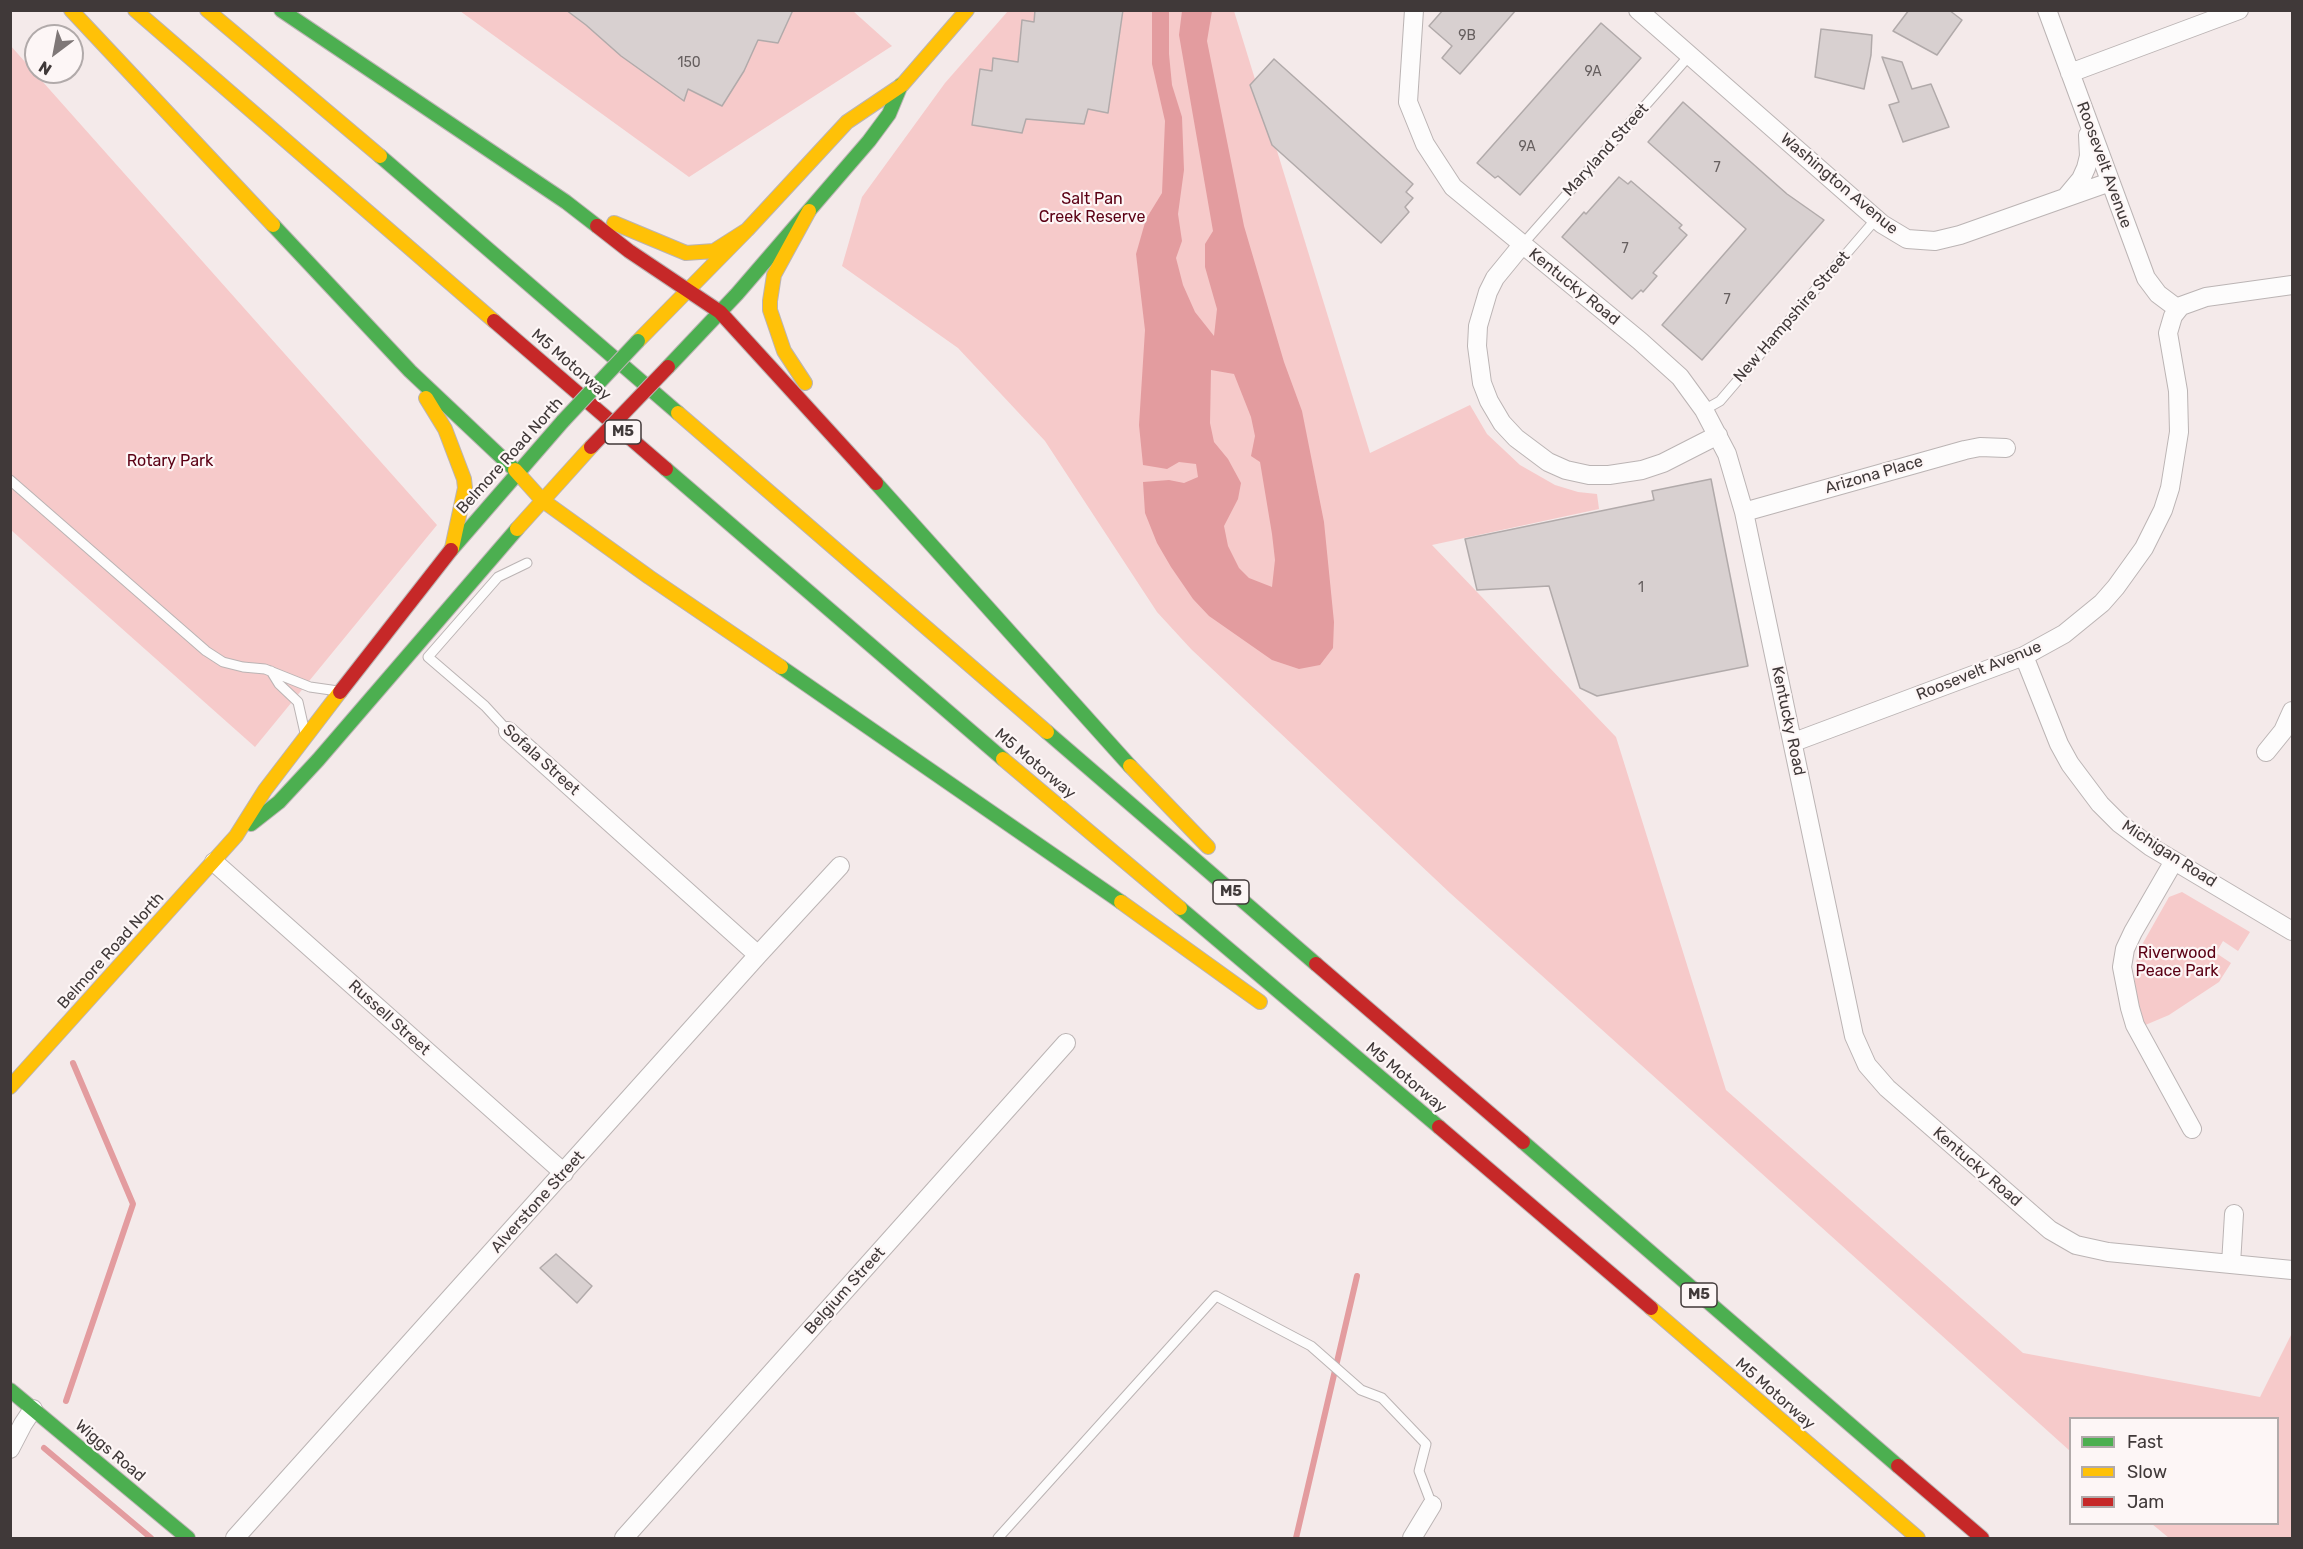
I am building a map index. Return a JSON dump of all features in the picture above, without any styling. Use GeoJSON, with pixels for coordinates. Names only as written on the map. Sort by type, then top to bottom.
{"type":"FeatureCollection","features":[{"type":"Feature","properties":{"kind":"main road"},"geometry":{"type":"LineString","coordinates":[[71,10],[410,370],[517,472],[542,500],[649,577],[1074,868],[1272,1011]]}},
{"type":"Feature","properties":{"kind":"main road","name":"M5 Motorway"},"geometry":{"type":"LineString","coordinates":[[135,10],[865,642],[1559,1229],[1918,1539]]}},
{"type":"Feature","properties":{"kind":"main road","name":"M5 Motorway"},"geometry":{"type":"LineString","coordinates":[[207,10],[341,123],[1982,1539]]}},
{"type":"Feature","properties":{"kind":"main road"},"geometry":{"type":"LineString","coordinates":[[280,10],[566,202],[629,251],[720,312],[890,498],[1100,735],[1215,854]]}},
{"type":"Feature","properties":{"kind":"main road","name":"Belmore Road North"},"geometry":{"type":"LineString","coordinates":[[237,836],[265,790],[452,548],[562,420],[747,230],[848,122],[902,85],[967,10]]}},
{"type":"Feature","properties":{"kind":"main road","name":"Belmore Road North"},"geometry":{"type":"LineString","coordinates":[[10,1087],[237,836],[279,802],[310,769],[542,500],[720,312],[890,114],[902,85]]}},
{"type":"Feature","properties":{"kind":"main road"},"geometry":{"type":"LineString","coordinates":[[566,202],[686,253],[714,251],[747,230]]}},
{"type":"Feature","properties":{"kind":"main road"},"geometry":{"type":"LineString","coordinates":[[809,211],[774,275],[770,310],[784,351],[800,377],[890,498]]}},
{"type":"Feature","properties":{"kind":"main road"},"geometry":{"type":"LineString","coordinates":[[410,370],[445,429],[464,479],[465,489],[452,548]]}},
{"type":"Feature","properties":{"kind":"main road"},"geometry":{"type":"LineString","coordinates":[[1257,895],[1417,1051]]}},
{"type":"Feature","properties":{"kind":"main road"},"geometry":{"type":"LineString","coordinates":[[1329,1053],[1473,1157]]}},
{"type":"Feature","properties":{"kind":"main road","name":"Wiggs Road"},"geometry":{"type":"LineString","coordinates":[[10,1390],[188,1539]]}},
{"type":"Feature","properties":{"kind":"street","name":"Kentucky Road"},"geometry":{"type":"LineString","coordinates":[[1414,10],[1408,102],[1425,144],[1453,188],[1640,341],[1680,377],[1704,410],[1718,435],[1733,472],[1744,512],[1854,1036],[1871,1071],[2062,1238],[2092,1250],[2292,1270]]}},
{"type":"Feature","properties":{"kind":"street","name":"Washington Avenue"},"geometry":{"type":"LineString","coordinates":[[1638,10],[1876,219],[1907,239],[1935,241],[1960,235],[2110,182]]}},
{"type":"Feature","properties":{"kind":"street","name":"Roosevelt Avenue"},"geometry":{"type":"LineString","coordinates":[[1794,742],[2024,656],[2064,634],[2102,603],[2131,568],[2153,531],[2170,488],[2180,432],[2178,392],[2168,333],[2173,316],[2178,309],[2158,294],[2146,278],[2047,10]]}},
{"type":"Feature","properties":{"kind":"street"},"geometry":{"type":"LineString","coordinates":[[2070,74],[2239,10]]}},
{"type":"Feature","properties":{"kind":"street"},"geometry":{"type":"LineString","coordinates":[[2065,199],[2081,179],[2086,168],[2089,156],[2088,123]]}},
{"type":"Feature","properties":{"kind":"street"},"geometry":{"type":"LineString","coordinates":[[1522,245],[1495,278],[1488,292],[1480,317],[1477,346],[1482,383],[1502,423],[1516,438],[1548,462],[1566,470],[1589,475],[1608,475],[1629,474],[1653,467],[1718,435]]}},
{"type":"Feature","properties":{"kind":"street"},"geometry":{"type":"LineString","coordinates":[[2178,309],[2206,297],[2292,285]]}},
{"type":"Feature","properties":{"kind":"street","name":"Arizona Place"},"geometry":{"type":"LineString","coordinates":[[1744,512],[1965,450],[1980,447],[2006,448]]}},
{"type":"Feature","properties":{"kind":"street","name":"Michigan Road"},"geometry":{"type":"LineString","coordinates":[[2024,656],[2059,744],[2084,785],[2119,823],[2174,861],[2292,931]]}},
{"type":"Feature","properties":{"kind":"street"},"geometry":{"type":"LineString","coordinates":[[2266,752],[2288,729],[2292,711]]}},
{"type":"Feature","properties":{"kind":"street","name":"Sofala Street"},"geometry":{"type":"LineString","coordinates":[[508,731],[758,955]]}},
{"type":"Feature","properties":{"kind":"street"},"geometry":{"type":"LineString","coordinates":[[2174,861],[2133,932],[2122,967],[2135,1025],[2192,1129]]}},
{"type":"Feature","properties":{"kind":"street","name":"Russell Street"},"geometry":{"type":"LineString","coordinates":[[214,862],[564,1173]]}},
{"type":"Feature","properties":{"kind":"street","name":"Alverstone Street"},"geometry":{"type":"LineString","coordinates":[[235,1539],[840,866]]}},
{"type":"Feature","properties":{"kind":"street","name":"Belgium Street"},"geometry":{"type":"LineString","coordinates":[[624,1539],[1066,1043]]}},
{"type":"Feature","properties":{"kind":"street"},"geometry":{"type":"LineString","coordinates":[[2231,1264],[2234,1214]]}},
{"type":"Feature","properties":{"kind":"street"},"geometry":{"type":"LineString","coordinates":[[10,1449],[33,1408]]}},
{"type":"Feature","properties":{"kind":"street"},"geometry":{"type":"LineString","coordinates":[[1412,1539],[1432,1505]]}},
{"type":"Feature","properties":{"kind":"lane","name":"Maryland Street"},"geometry":{"type":"LineString","coordinates":[[1522,245],[1689,56]]}},
{"type":"Feature","properties":{"kind":"lane","name":"New Hampshire Street"},"geometry":{"type":"LineString","coordinates":[[1704,410],[1720,401],[1876,219]]}},
{"type":"Feature","properties":{"kind":"lane"},"geometry":{"type":"LineString","coordinates":[[10,480],[206,651],[223,662],[271,671],[310,687],[342,692]]}},
{"type":"Feature","properties":{"kind":"lane","name":"Sofala Street"},"geometry":{"type":"LineString","coordinates":[[508,731],[485,706],[428,657],[498,577],[527,563]]}},
{"type":"Feature","properties":{"kind":"lane"},"geometry":{"type":"LineString","coordinates":[[271,671],[279,684],[298,702],[306,737]]}},
{"type":"Feature","properties":{"kind":"lane"},"geometry":{"type":"LineString","coordinates":[[998,1539],[1216,1296],[1311,1346],[1361,1390],[1382,1398],[1426,1444],[1419,1471],[1432,1505]]}},
{"type":"Feature","properties":{"kind":"green space"},"geometry":{"type":"Polygon","coordinates":[[[460,11],[853,11],[892,46],[689,177],[460,11]]]}},
{"type":"Feature","properties":{"kind":"green space","name":"Salt Pan Creek Reserve"},"geometry":{"type":"Polygon","coordinates":[[[1008,11],[1234,11],[1370,453],[1470,405],[1487,434],[1520,465],[1555,485],[1578,492],[1597,494],[1599,509],[1432,545],[1616,737],[1726,1090],[2023,1353],[2260,1397],[2292,1333],[2292,1538],[2169,1538],[2153,1525],[2279,1525],[2279,1417],[2069,1417],[2069,1450],[1450,893],[1191,649],[1157,612],[1045,441],[958,348],[842,266],[862,197],[945,83],[1008,11]]]}},
{"type":"Feature","properties":{"kind":"green space","name":"Rotary Park"},"geometry":{"type":"Polygon","coordinates":[[[10,45],[24,61],[24,84],[45,84],[437,525],[255,747],[11,530],[10,45]]]}},
{"type":"Feature","properties":{"kind":"green space","name":"Riverwood Peace Park"},"geometry":{"type":"Polygon","coordinates":[[[2182,892],[2250,932],[2238,951],[2223,941],[2216,953],[2231,963],[2219,982],[2169,1015],[2143,1026],[2134,988],[2139,950],[2169,897],[2182,892]]]}},
{"type":"Feature","properties":{"kind":"shaded area"},"geometry":{"type":"Polygon","coordinates":[[[1152,11],[1169,11],[1169,54],[1172,85],[1182,117],[1184,170],[1178,214],[1182,241],[1176,258],[1183,285],[1195,312],[1214,336],[1217,309],[1205,267],[1205,244],[1213,231],[1179,35],[1182,11],[1212,11],[1207,41],[1244,226],[1284,362],[1302,411],[1324,522],[1334,622],[1333,648],[1320,665],[1299,669],[1272,660],[1209,616],[1193,599],[1171,567],[1157,543],[1145,513],[1143,482],[1169,480],[1184,483],[1198,477],[1196,464],[1179,462],[1167,469],[1143,465],[1139,425],[1145,330],[1136,254],[1146,219],[1162,193],[1165,121],[1152,64],[1152,11]],[[1211,370],[1210,423],[1214,442],[1228,459],[1241,483],[1238,499],[1224,526],[1228,546],[1239,568],[1249,578],[1272,587],[1275,560],[1260,462],[1251,456],[1255,436],[1251,417],[1234,374],[1211,370]]]}},
{"type":"Feature","properties":{"kind":"building"},"geometry":{"type":"Polygon","coordinates":[[[566,10],[793,10],[778,43],[758,40],[744,71],[722,106],[688,89],[684,101],[621,56],[566,10]]]}},
{"type":"Feature","properties":{"kind":"building"},"geometry":{"type":"Polygon","coordinates":[[[1035,10],[1123,10],[1108,113],[1088,109],[1084,124],[1026,119],[1022,133],[972,125],[980,69],[992,71],[993,58],[1018,62],[1022,20],[1034,22],[1035,10]]]}},
{"type":"Feature","properties":{"kind":"building"},"geometry":{"type":"Polygon","coordinates":[[[1443,10],[1516,10],[1460,74],[1442,58],[1452,46],[1429,26],[1443,10]]]}},
{"type":"Feature","properties":{"kind":"building"},"geometry":{"type":"Polygon","coordinates":[[[1909,10],[1949,10],[1962,20],[1937,55],[1893,31],[1909,10]]]}},
{"type":"Feature","properties":{"kind":"building"},"geometry":{"type":"Polygon","coordinates":[[[1601,23],[1641,58],[1520,195],[1498,176],[1495,178],[1477,163],[1601,23]]]}},
{"type":"Feature","properties":{"kind":"building"},"geometry":{"type":"Polygon","coordinates":[[[1821,29],[1872,35],[1871,55],[1864,89],[1815,77],[1821,29]]]}},
{"type":"Feature","properties":{"kind":"building"},"geometry":{"type":"Polygon","coordinates":[[[1882,57],[1902,62],[1912,89],[1931,84],[1949,127],[1903,142],[1889,105],[1899,102],[1882,57]]]}},
{"type":"Feature","properties":{"kind":"building"},"geometry":{"type":"Polygon","coordinates":[[[1274,59],[1413,184],[1406,192],[1413,198],[1405,207],[1409,212],[1381,243],[1272,145],[1250,85],[1274,59]]]}},
{"type":"Feature","properties":{"kind":"building"},"geometry":{"type":"Polygon","coordinates":[[[1683,102],[1787,194],[1824,220],[1702,360],[1662,325],[1746,229],[1648,142],[1683,102]]]}},
{"type":"Feature","properties":{"kind":"building"},"geometry":{"type":"Polygon","coordinates":[[[1619,177],[1628,184],[1631,181],[1682,225],[1679,228],[1687,235],[1653,273],[1657,276],[1643,292],[1641,290],[1632,299],[1562,237],[1619,177]]]}},
{"type":"Feature","properties":{"kind":"building"},"geometry":{"type":"Polygon","coordinates":[[[1711,479],[1748,666],[1597,696],[1580,688],[1549,586],[1477,590],[1465,539],[1654,500],[1652,491],[1711,479]]]}},
{"type":"Feature","properties":{"kind":"building"},"geometry":{"type":"Polygon","coordinates":[[[556,1254],[592,1286],[577,1303],[540,1268],[556,1254]]]}},
{"type":"Feature","properties":{"kind":"waterway"},"geometry":{"type":"LineString","coordinates":[[66,1401],[133,1204],[73,1063]]}},
{"type":"Feature","properties":{"kind":"waterway"},"geometry":{"type":"LineString","coordinates":[[1296,1538],[1357,1276]]}},
{"type":"Feature","properties":{"kind":"waterway"},"geometry":{"type":"LineString","coordinates":[[44,1448],[151,1538]]}},
{"type":"Feature","properties":{"kind":"traffic: fast"},"geometry":{"type":"LineString","coordinates":[[281,10],[566,202],[597,226]]}},
{"type":"Feature","properties":{"kind":"traffic: fast"},"geometry":{"type":"LineString","coordinates":[[668,367],[737,294],[869,141],[889,114],[901,85]]}},
{"type":"Feature","properties":{"kind":"traffic: fast"},"geometry":{"type":"LineString","coordinates":[[380,156],[678,413]]}},
{"type":"Feature","properties":{"kind":"traffic: fast"},"geometry":{"type":"LineString","coordinates":[[273,225],[410,371],[515,470]]}},
{"type":"Feature","properties":{"kind":"traffic: fast"},"geometry":{"type":"LineString","coordinates":[[563,421],[638,341]]}},
{"type":"Feature","properties":{"kind":"traffic: fast"},"geometry":{"type":"LineString","coordinates":[[451,550],[563,421]]}},
{"type":"Feature","properties":{"kind":"traffic: fast"},"geometry":{"type":"LineString","coordinates":[[666,469],[1003,759]]}},
{"type":"Feature","properties":{"kind":"traffic: fast"},"geometry":{"type":"LineString","coordinates":[[876,483],[1130,766]]}},
{"type":"Feature","properties":{"kind":"traffic: fast"},"geometry":{"type":"LineString","coordinates":[[251,824],[279,802],[318,760],[517,529]]}},
{"type":"Feature","properties":{"kind":"traffic: fast"},"geometry":{"type":"LineString","coordinates":[[781,667],[1121,902]]}},
{"type":"Feature","properties":{"kind":"traffic: fast"},"geometry":{"type":"LineString","coordinates":[[1047,732],[1316,964]]}},
{"type":"Feature","properties":{"kind":"traffic: fast"},"geometry":{"type":"LineString","coordinates":[[1180,908],[1439,1127]]}},
{"type":"Feature","properties":{"kind":"traffic: fast"},"geometry":{"type":"LineString","coordinates":[[1523,1142],[1898,1466]]}},
{"type":"Feature","properties":{"kind":"traffic: fast"},"geometry":{"type":"LineString","coordinates":[[10,1390],[188,1538]]}},
{"type":"Feature","properties":{"kind":"traffic: slow"},"geometry":{"type":"LineString","coordinates":[[71,10],[273,225]]}},
{"type":"Feature","properties":{"kind":"traffic: slow"},"geometry":{"type":"LineString","coordinates":[[135,10],[494,321]]}},
{"type":"Feature","properties":{"kind":"traffic: slow"},"geometry":{"type":"LineString","coordinates":[[207,10],[380,156]]}},
{"type":"Feature","properties":{"kind":"traffic: slow"},"geometry":{"type":"LineString","coordinates":[[638,341],[747,230],[847,122],[902,85],[967,10]]}},
{"type":"Feature","properties":{"kind":"traffic: slow"},"geometry":{"type":"LineString","coordinates":[[805,383],[784,351],[770,310],[770,301],[774,275],[809,211]]}},
{"type":"Feature","properties":{"kind":"traffic: slow"},"geometry":{"type":"LineString","coordinates":[[614,223],[686,253],[714,251],[747,230]]}},
{"type":"Feature","properties":{"kind":"traffic: slow"},"geometry":{"type":"LineString","coordinates":[[426,398],[445,429],[464,479],[465,488],[452,548]]}},
{"type":"Feature","properties":{"kind":"traffic: slow"},"geometry":{"type":"LineString","coordinates":[[678,413],[1047,732]]}},
{"type":"Feature","properties":{"kind":"traffic: slow"},"geometry":{"type":"LineString","coordinates":[[517,529],[591,447]]}},
{"type":"Feature","properties":{"kind":"traffic: slow"},"geometry":{"type":"LineString","coordinates":[[515,470],[542,500],[649,577],[781,667]]}},
{"type":"Feature","properties":{"kind":"traffic: slow"},"geometry":{"type":"LineString","coordinates":[[10,1087],[236,836],[265,790],[340,692]]}},
{"type":"Feature","properties":{"kind":"traffic: slow"},"geometry":{"type":"LineString","coordinates":[[1003,759],[1180,908]]}},
{"type":"Feature","properties":{"kind":"traffic: slow"},"geometry":{"type":"LineString","coordinates":[[1130,766],[1208,847]]}},
{"type":"Feature","properties":{"kind":"traffic: slow"},"geometry":{"type":"LineString","coordinates":[[1121,902],[1260,1002]]}},
{"type":"Feature","properties":{"kind":"traffic: slow"},"geometry":{"type":"LineString","coordinates":[[1651,1308],[1918,1538]]}},
{"type":"Feature","properties":{"kind":"traffic: jam"},"geometry":{"type":"LineString","coordinates":[[597,226],[629,251],[720,312],[876,483]]}},
{"type":"Feature","properties":{"kind":"traffic: jam"},"geometry":{"type":"LineString","coordinates":[[494,321],[666,469]]}},
{"type":"Feature","properties":{"kind":"traffic: jam"},"geometry":{"type":"LineString","coordinates":[[591,447],[668,367]]}},
{"type":"Feature","properties":{"kind":"traffic: jam"},"geometry":{"type":"LineString","coordinates":[[340,692],[451,550]]}},
{"type":"Feature","properties":{"kind":"traffic: jam"},"geometry":{"type":"LineString","coordinates":[[1316,964],[1523,1142]]}},
{"type":"Feature","properties":{"kind":"traffic: jam"},"geometry":{"type":"LineString","coordinates":[[1439,1127],[1651,1308]]}},
{"type":"Feature","properties":{"kind":"traffic: jam"},"geometry":{"type":"LineString","coordinates":[[1898,1466],[1982,1538]]}}]}
